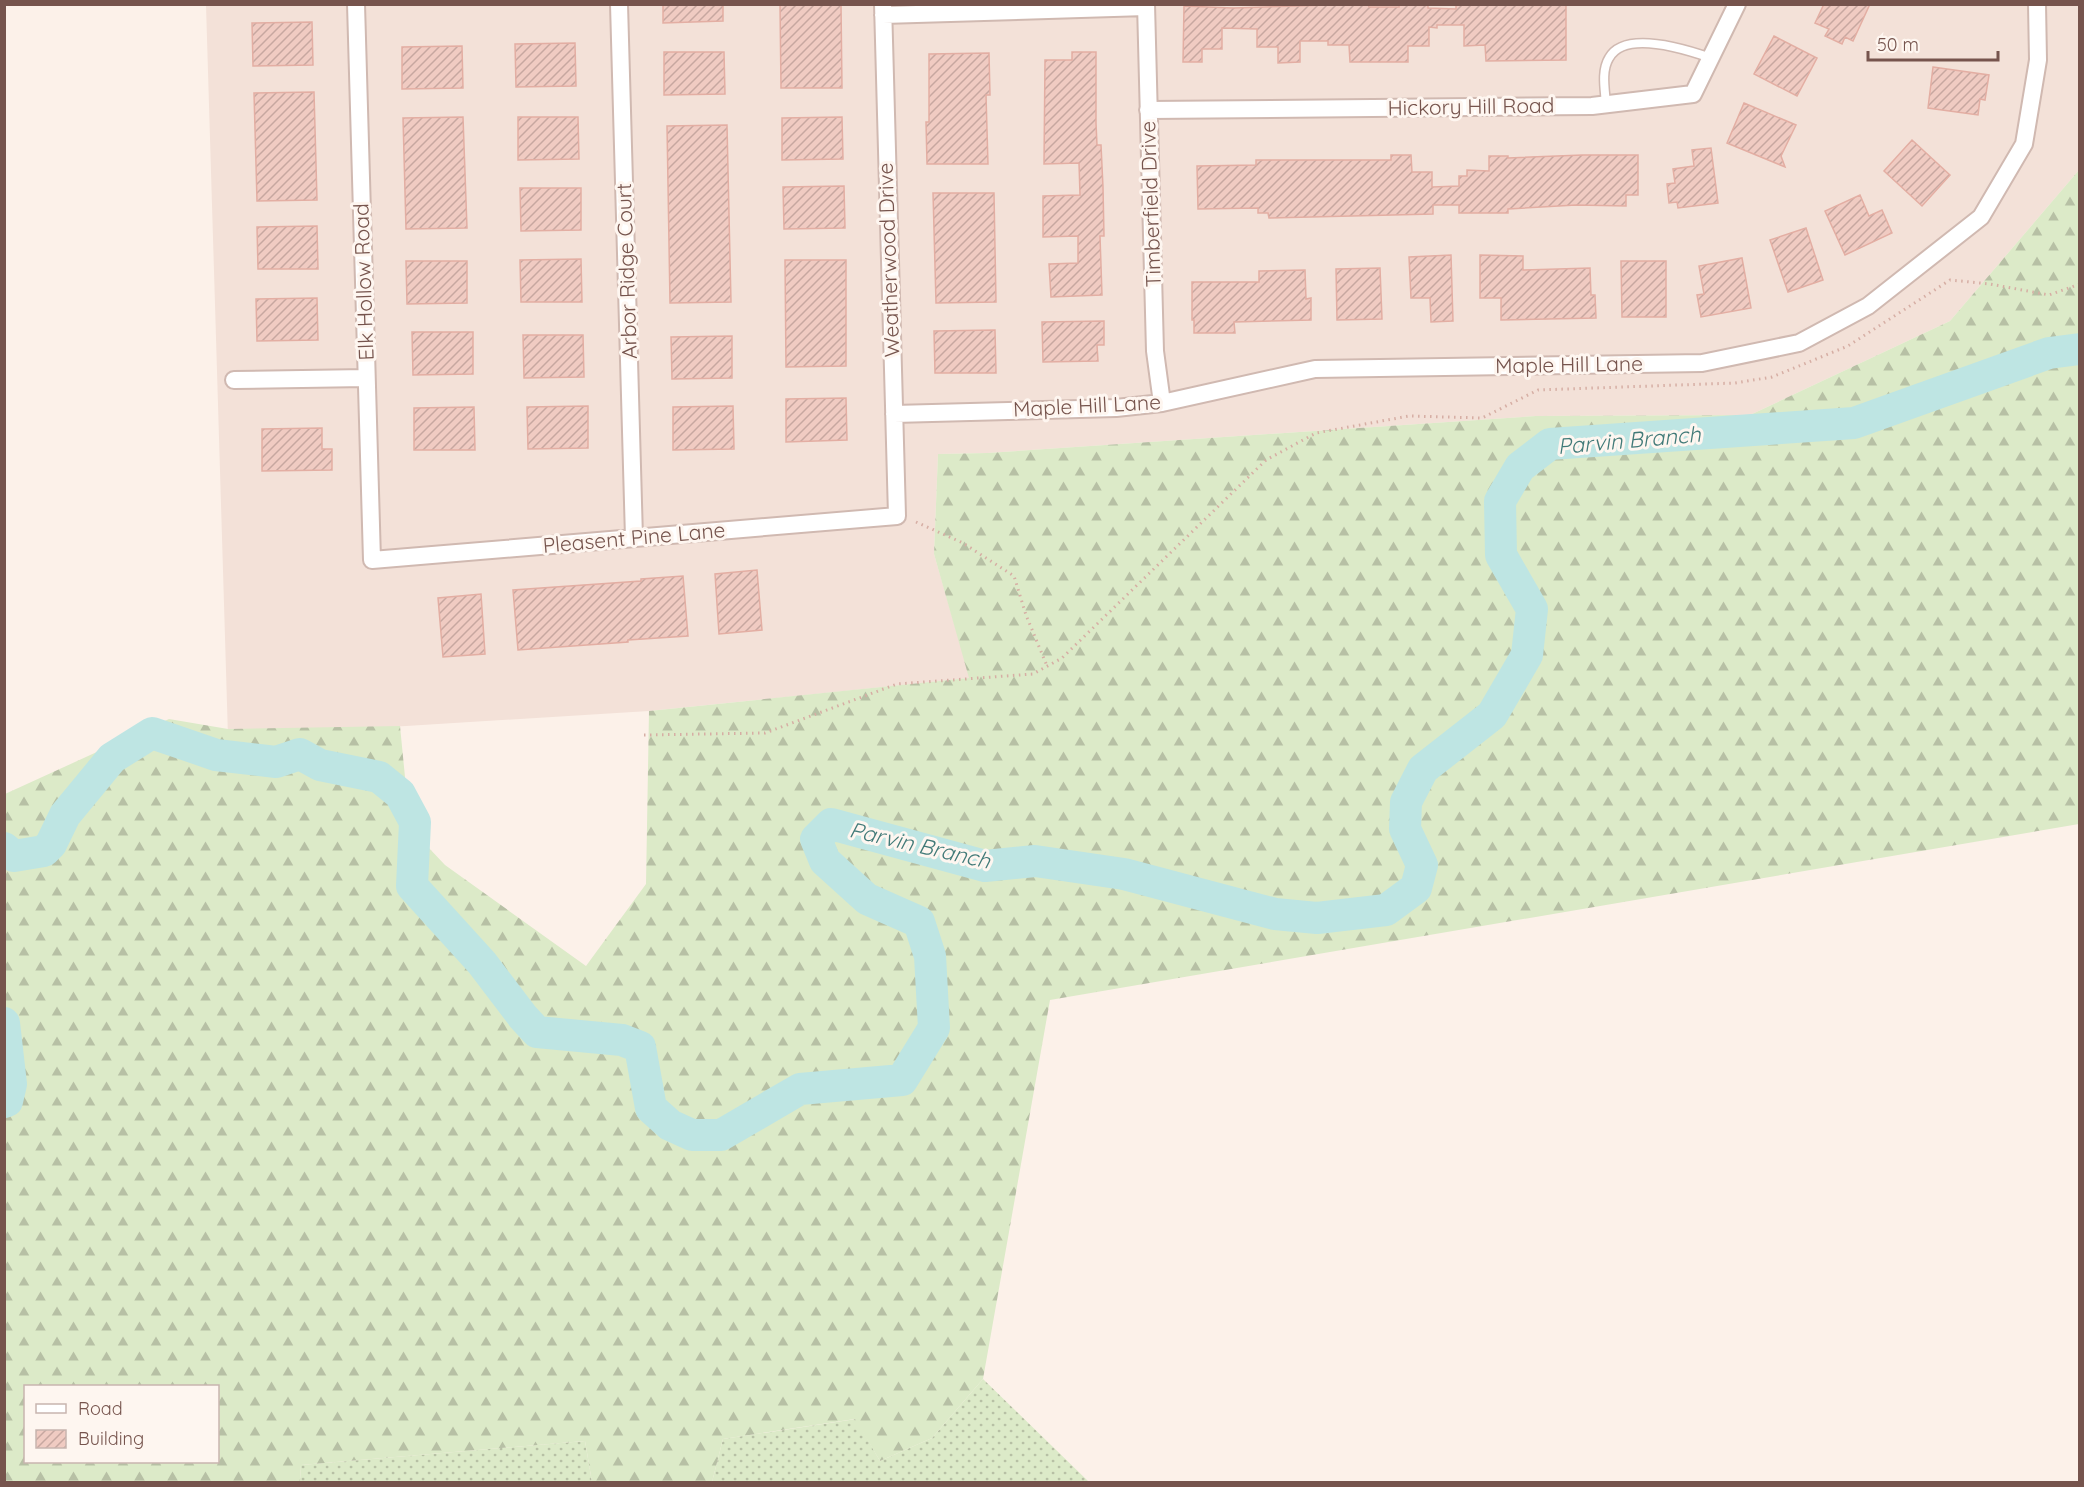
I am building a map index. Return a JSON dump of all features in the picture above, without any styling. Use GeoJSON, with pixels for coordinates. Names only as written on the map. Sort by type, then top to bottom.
{"type":"FeatureCollection","features":[{"type":"Feature","properties":{"kind":"street","name":"Elk Hollow Road"},"geometry":{"type":"LineString","coordinates":[[356,4],[372,560]]}},
{"type":"Feature","properties":{"kind":"street","name":"Arbor Ridge Court"},"geometry":{"type":"LineString","coordinates":[[619,4],[634,538]]}},
{"type":"Feature","properties":{"kind":"street","name":"Hickory Hill Road"},"geometry":{"type":"LineString","coordinates":[[1149,110],[1606,104],[1693,94],[1737,4]]}},
{"type":"Feature","properties":{"kind":"street","name":"Maple Hill Lane"},"geometry":{"type":"LineString","coordinates":[[894,414],[1116,408],[1162,403],[1315,369],[1702,363],[1799,343],[1868,306],[1981,217],[2024,144],[2038,60],[2037,4]]}},
{"type":"Feature","properties":{"kind":"street"},"geometry":{"type":"LineString","coordinates":[[883,10],[1146,6]]}},
{"type":"Feature","properties":{"kind":"street","name":"Timberfield Drive"},"geometry":{"type":"LineString","coordinates":[[1146,6],[1155,351],[1162,403]]}},
{"type":"Feature","properties":{"kind":"street","name":"Weatherwood Drive"},"geometry":{"type":"LineString","coordinates":[[883,10],[897,516]]}},
{"type":"Feature","properties":{"kind":"street"},"geometry":{"type":"LineString","coordinates":[[234,380],[366,378]]}},
{"type":"Feature","properties":{"kind":"street","name":"Pleasent Pine Lane"},"geometry":{"type":"LineString","coordinates":[[372,560],[897,516]]}},
{"type":"Feature","properties":{"kind":"lane"},"geometry":{"type":"LineString","coordinates":[[1606,104],[1605,71],[1610,56],[1623,46],[1666,45],[1683,48],[1711,58]]}},
{"type":"Feature","properties":{"kind":"path"},"geometry":{"type":"LineString","coordinates":[[644,735],[765,733],[897,684],[1032,674],[1062,658],[1266,460],[1316,433],[1409,416],[1482,418],[1538,390],[1735,383],[1772,377],[1848,346],[1950,280],[1990,284],[2049,295],[2079,284]]}},
{"type":"Feature","properties":{"kind":"path"},"geometry":{"type":"LineString","coordinates":[[916,522],[963,543],[1014,576],[1026,615],[1047,666]]}},
{"type":"Feature","properties":{"kind":"shaded area"},"geometry":{"type":"Polygon","coordinates":[[[206,5],[2079,5],[2079,170],[1950,321],[1750,415],[1536,416],[987,453],[938,454],[934,554],[970,678],[649,711],[228,737],[206,5]]]}},
{"type":"Feature","properties":{"kind":"green space"},"geometry":{"type":"Polygon","coordinates":[[[2079,170],[2079,824],[1050,1000],[983,1379],[932,1438],[880,1461],[855,1419],[723,1439],[712,1482],[592,1482],[585,1441],[301,1465],[300,1482],[5,1482],[5,794],[169,719],[228,729],[400,726],[410,828],[445,865],[586,966],[646,884],[649,711],[969,678],[934,554],[938,454],[987,453],[1536,416],[1750,415],[1950,321],[2079,170]]]}},
{"type":"Feature","properties":{"kind":"green space"},"geometry":{"type":"Polygon","coordinates":[[[983,1379],[1089,1482],[712,1482],[723,1439],[856,1419],[880,1461],[932,1438],[983,1379]]]}},
{"type":"Feature","properties":{"kind":"green space"},"geometry":{"type":"Polygon","coordinates":[[[585,1441],[592,1482],[300,1482],[301,1465],[585,1441]]]}},
{"type":"Feature","properties":{"kind":"building"},"geometry":{"type":"Polygon","coordinates":[[[663,4],[723,4],[723,21],[663,23],[663,4]]]}},
{"type":"Feature","properties":{"kind":"building"},"geometry":{"type":"Polygon","coordinates":[[[780,4],[841,4],[842,88],[781,88],[780,4]]]}},
{"type":"Feature","properties":{"kind":"building"},"geometry":{"type":"Polygon","coordinates":[[[1368,4],[1369,7],[1428,5],[1428,8],[1456,9],[1456,5],[1566,4],[1566,60],[1486,61],[1485,45],[1464,46],[1464,25],[1437,25],[1437,28],[1429,27],[1429,46],[1408,46],[1408,62],[1350,62],[1349,45],[1328,45],[1328,41],[1300,41],[1300,62],[1278,63],[1278,47],[1257,47],[1257,29],[1222,28],[1222,49],[1202,49],[1202,62],[1183,62],[1184,6],[1233,8],[1368,4]]]}},
{"type":"Feature","properties":{"kind":"building"},"geometry":{"type":"Polygon","coordinates":[[[1824,4],[1870,4],[1853,41],[1845,37],[1842,44],[1825,36],[1829,29],[1815,23],[1824,4]]]}},
{"type":"Feature","properties":{"kind":"building"},"geometry":{"type":"Polygon","coordinates":[[[312,22],[313,65],[253,66],[252,23],[312,22]]]}},
{"type":"Feature","properties":{"kind":"building"},"geometry":{"type":"Polygon","coordinates":[[[1774,36],[1817,58],[1797,96],[1754,74],[1774,36]]]}},
{"type":"Feature","properties":{"kind":"building"},"geometry":{"type":"Polygon","coordinates":[[[575,43],[576,86],[516,87],[515,44],[575,43]]]}},
{"type":"Feature","properties":{"kind":"building"},"geometry":{"type":"Polygon","coordinates":[[[462,46],[463,88],[402,89],[402,47],[462,46]]]}},
{"type":"Feature","properties":{"kind":"building"},"geometry":{"type":"Polygon","coordinates":[[[664,52],[724,52],[725,94],[664,95],[664,52]]]}},
{"type":"Feature","properties":{"kind":"building"},"geometry":{"type":"Polygon","coordinates":[[[1072,52],[1096,52],[1097,145],[1101,145],[1103,187],[1104,236],[1100,236],[1102,295],[1051,297],[1049,264],[1078,263],[1078,236],[1043,237],[1043,196],[1080,195],[1079,163],[1044,164],[1045,60],[1072,60],[1072,52]]]}},
{"type":"Feature","properties":{"kind":"building"},"geometry":{"type":"Polygon","coordinates":[[[989,53],[990,95],[986,95],[988,164],[927,164],[929,54],[989,53]]]}},
{"type":"Feature","properties":{"kind":"building"},"geometry":{"type":"Polygon","coordinates":[[[1933,67],[1989,75],[1985,100],[1980,99],[1978,115],[1928,108],[1933,67]]]}},
{"type":"Feature","properties":{"kind":"building"},"geometry":{"type":"Polygon","coordinates":[[[314,92],[317,200],[257,201],[254,93],[314,92]]]}},
{"type":"Feature","properties":{"kind":"building"},"geometry":{"type":"Polygon","coordinates":[[[1744,103],[1796,125],[1781,156],[1785,167],[1727,143],[1744,103]]]}},
{"type":"Feature","properties":{"kind":"building"},"geometry":{"type":"Polygon","coordinates":[[[463,117],[467,228],[406,229],[403,118],[463,117]]]}},
{"type":"Feature","properties":{"kind":"building"},"geometry":{"type":"Polygon","coordinates":[[[518,117],[578,117],[579,159],[518,160],[518,117]]]}},
{"type":"Feature","properties":{"kind":"building"},"geometry":{"type":"Polygon","coordinates":[[[842,117],[843,159],[782,160],[782,118],[842,117]]]}},
{"type":"Feature","properties":{"kind":"building"},"geometry":{"type":"Polygon","coordinates":[[[727,125],[731,302],[670,303],[667,126],[727,125]]]}},
{"type":"Feature","properties":{"kind":"building"},"geometry":{"type":"Polygon","coordinates":[[[1912,140],[1950,175],[1922,206],[1884,171],[1912,140]]]}},
{"type":"Feature","properties":{"kind":"building"},"geometry":{"type":"Polygon","coordinates":[[[1711,148],[1718,203],[1678,208],[1677,202],[1669,203],[1667,184],[1675,183],[1673,169],[1694,166],[1692,150],[1711,148]]]}},
{"type":"Feature","properties":{"kind":"building"},"geometry":{"type":"Polygon","coordinates":[[[1391,155],[1411,155],[1412,172],[1432,172],[1432,187],[1459,186],[1459,176],[1467,176],[1467,170],[1489,171],[1489,156],[1508,156],[1508,158],[1638,155],[1638,195],[1626,195],[1626,206],[1576,205],[1508,209],[1508,213],[1459,213],[1459,205],[1433,205],[1433,214],[1269,218],[1268,213],[1258,213],[1258,208],[1198,209],[1197,166],[1256,165],[1256,160],[1391,160],[1391,155]]]}},
{"type":"Feature","properties":{"kind":"building"},"geometry":{"type":"Polygon","coordinates":[[[844,186],[845,228],[784,229],[783,187],[844,186]]]}},
{"type":"Feature","properties":{"kind":"building"},"geometry":{"type":"Polygon","coordinates":[[[520,188],[581,188],[581,230],[521,231],[520,188]]]}},
{"type":"Feature","properties":{"kind":"building"},"geometry":{"type":"Polygon","coordinates":[[[933,193],[994,193],[996,302],[936,303],[933,193]]]}},
{"type":"Feature","properties":{"kind":"building"},"geometry":{"type":"Polygon","coordinates":[[[1860,195],[1869,216],[1882,210],[1892,233],[1845,255],[1825,211],[1860,195]]]}},
{"type":"Feature","properties":{"kind":"building"},"geometry":{"type":"Polygon","coordinates":[[[317,226],[318,269],[258,269],[257,227],[317,226]]]}},
{"type":"Feature","properties":{"kind":"building"},"geometry":{"type":"Polygon","coordinates":[[[1806,228],[1823,280],[1788,292],[1770,240],[1806,228]]]}},
{"type":"Feature","properties":{"kind":"building"},"geometry":{"type":"Polygon","coordinates":[[[1451,255],[1453,321],[1431,322],[1430,298],[1411,298],[1409,257],[1451,255]]]}},
{"type":"Feature","properties":{"kind":"building"},"geometry":{"type":"Polygon","coordinates":[[[1480,255],[1523,256],[1523,270],[1590,268],[1591,295],[1595,295],[1596,318],[1501,320],[1501,298],[1480,298],[1480,255]]]}},
{"type":"Feature","properties":{"kind":"building"},"geometry":{"type":"Polygon","coordinates":[[[1742,258],[1751,308],[1701,317],[1697,295],[1704,294],[1699,266],[1742,258]]]}},
{"type":"Feature","properties":{"kind":"building"},"geometry":{"type":"Polygon","coordinates":[[[581,259],[582,302],[521,302],[520,260],[581,259]]]}},
{"type":"Feature","properties":{"kind":"building"},"geometry":{"type":"Polygon","coordinates":[[[785,260],[846,260],[846,366],[786,367],[785,260]]]}},
{"type":"Feature","properties":{"kind":"building"},"geometry":{"type":"Polygon","coordinates":[[[406,261],[467,261],[467,303],[407,304],[406,261]]]}},
{"type":"Feature","properties":{"kind":"building"},"geometry":{"type":"Polygon","coordinates":[[[1621,261],[1666,261],[1666,317],[1622,317],[1621,261]]]}},
{"type":"Feature","properties":{"kind":"building"},"geometry":{"type":"Polygon","coordinates":[[[1380,268],[1382,319],[1337,320],[1336,269],[1380,268]]]}},
{"type":"Feature","properties":{"kind":"building"},"geometry":{"type":"Polygon","coordinates":[[[1305,270],[1306,299],[1311,298],[1311,320],[1234,322],[1235,333],[1194,333],[1192,282],[1259,282],[1259,271],[1305,270]]]}},
{"type":"Feature","properties":{"kind":"building"},"geometry":{"type":"Polygon","coordinates":[[[317,298],[318,340],[257,341],[256,299],[317,298]]]}},
{"type":"Feature","properties":{"kind":"building"},"geometry":{"type":"Polygon","coordinates":[[[1104,321],[1104,345],[1097,345],[1098,361],[1043,362],[1042,322],[1104,321]]]}},
{"type":"Feature","properties":{"kind":"building"},"geometry":{"type":"Polygon","coordinates":[[[995,330],[996,373],[935,373],[934,331],[995,330]]]}},
{"type":"Feature","properties":{"kind":"building"},"geometry":{"type":"Polygon","coordinates":[[[412,332],[473,332],[473,374],[413,375],[412,332]]]}},
{"type":"Feature","properties":{"kind":"building"},"geometry":{"type":"Polygon","coordinates":[[[523,335],[583,335],[584,377],[524,378],[523,335]]]}},
{"type":"Feature","properties":{"kind":"building"},"geometry":{"type":"Polygon","coordinates":[[[732,336],[732,378],[672,379],[671,337],[732,336]]]}},
{"type":"Feature","properties":{"kind":"building"},"geometry":{"type":"Polygon","coordinates":[[[846,398],[847,440],[786,442],[786,399],[846,398]]]}},
{"type":"Feature","properties":{"kind":"building"},"geometry":{"type":"Polygon","coordinates":[[[588,406],[588,448],[528,449],[527,407],[588,406]]]}},
{"type":"Feature","properties":{"kind":"building"},"geometry":{"type":"Polygon","coordinates":[[[733,406],[734,449],[673,450],[673,407],[733,406]]]}},
{"type":"Feature","properties":{"kind":"building"},"geometry":{"type":"Polygon","coordinates":[[[474,407],[475,450],[414,450],[414,408],[474,407]]]}},
{"type":"Feature","properties":{"kind":"building"},"geometry":{"type":"Polygon","coordinates":[[[322,428],[322,449],[332,449],[332,470],[262,471],[262,429],[322,428]]]}},
{"type":"Feature","properties":{"kind":"building"},"geometry":{"type":"Polygon","coordinates":[[[757,570],[762,630],[719,634],[715,574],[757,570]]]}},
{"type":"Feature","properties":{"kind":"building"},"geometry":{"type":"Polygon","coordinates":[[[683,576],[688,636],[518,650],[513,590],[683,576]]]}},
{"type":"Feature","properties":{"kind":"building"},"geometry":{"type":"Polygon","coordinates":[[[481,594],[485,654],[443,657],[438,598],[481,594]]]}},
{"type":"Feature","properties":{"kind":"waterway","name":"Parvin Branch"},"geometry":{"type":"LineString","coordinates":[[4,848],[14,856],[44,851],[51,844],[65,815],[112,758],[152,733],[216,755],[276,762],[300,754],[320,765],[379,777],[400,794],[415,822],[412,886],[482,963],[537,1032],[622,1040],[640,1047],[651,1108],[670,1125],[692,1135],[721,1135],[800,1089],[902,1080],[934,1028],[930,956],[919,922],[867,899],[825,861],[816,839],[831,824],[985,866],[1035,861],[1124,874],[1275,914],[1317,918],[1386,910],[1416,888],[1422,865],[1405,829],[1406,802],[1423,769],[1492,715],[1527,655],[1532,609],[1501,555],[1500,501],[1520,467],[1550,444],[1854,423],[2049,353],[2080,349]]}},
{"type":"Feature","properties":{"kind":"waterway","name":"Parvin Branch"},"geometry":{"type":"LineString","coordinates":[[4,1023],[11,1084],[7,1101],[4,1102]]}}]}
